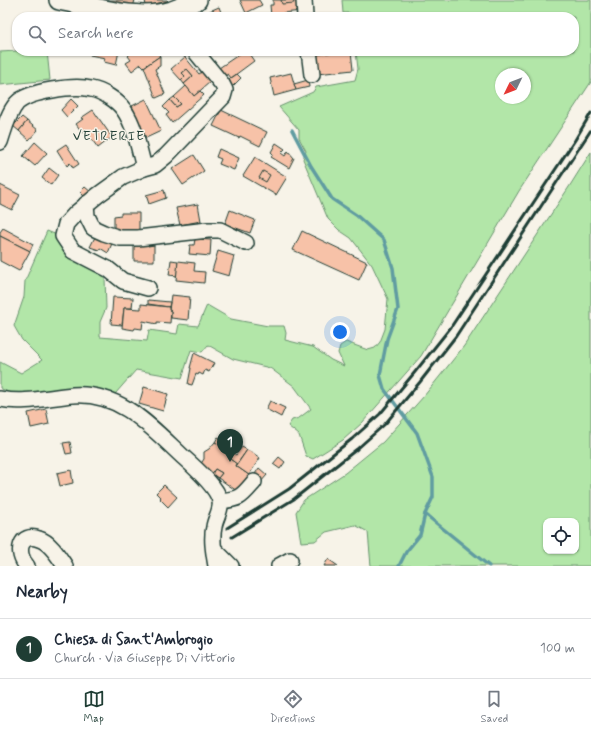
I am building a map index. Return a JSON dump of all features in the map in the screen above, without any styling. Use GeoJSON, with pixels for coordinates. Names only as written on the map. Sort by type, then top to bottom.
{"type":"FeatureCollection","features":[{"type":"Feature","properties":{"kind":"main road"},"geometry":{"type":"LineString","coordinates":[[59,0],[115,12]]}},
{"type":"Feature","properties":{"kind":"main road"},"geometry":{"type":"LineString","coordinates":[[176,12],[197,0]]}},
{"type":"Feature","properties":{"kind":"street"},"geometry":{"type":"LineString","coordinates":[[304,0],[305,12]]}},
{"type":"Feature","properties":{"kind":"street"},"geometry":{"type":"LineString","coordinates":[[148,288],[123,281],[108,269],[73,251],[63,236],[66,224],[76,212],[123,177],[155,165],[166,156],[223,97],[225,90],[222,84],[199,56]]}},
{"type":"Feature","properties":{"kind":"street"},"geometry":{"type":"LineString","coordinates":[[310,56],[312,75]]}},
{"type":"Feature","properties":{"kind":"street"},"geometry":{"type":"LineString","coordinates":[[0,142],[12,111],[18,102],[28,96],[47,90],[69,88],[90,89],[109,97],[123,110],[131,126],[144,168]]}},
{"type":"Feature","properties":{"kind":"street"},"geometry":{"type":"LineString","coordinates":[[86,204],[87,216],[93,228],[120,238],[138,238],[220,230],[246,243]]}},
{"type":"Feature","properties":{"kind":"street"},"geometry":{"type":"LineString","coordinates":[[0,399],[24,400],[75,395],[105,398],[121,405],[151,427],[198,471],[217,494],[220,501],[220,508],[213,529],[216,566]]}},
{"type":"Feature","properties":{"kind":"street"},"geometry":{"type":"LineString","coordinates":[[220,501],[234,500],[242,496],[254,482]]}},
{"type":"Feature","properties":{"kind":"street"},"geometry":{"type":"LineString","coordinates":[[27,566],[22,561],[20,556],[20,547],[23,542],[33,538],[40,539],[46,543],[60,558],[65,566]]}},
{"type":"Feature","properties":{"kind":"street"},"geometry":{"type":"LineString","coordinates":[[214,549],[231,566]]}},
{"type":"Feature","properties":{"kind":"green space"},"geometry":{"type":"Polygon","coordinates":[[[342,0],[591,0],[591,82],[519,191],[421,356],[362,423],[343,440],[313,459],[306,456],[299,435],[288,426],[292,420],[299,418],[311,409],[294,386],[270,368],[233,359],[208,345],[202,352],[191,350],[182,378],[136,370],[115,394],[88,389],[17,394],[10,393],[0,388],[0,362],[21,373],[42,360],[22,340],[14,326],[24,297],[25,281],[47,231],[57,235],[76,259],[86,267],[102,272],[105,278],[106,308],[100,322],[100,337],[147,341],[149,330],[177,334],[179,324],[198,326],[207,305],[231,319],[268,326],[284,326],[286,333],[285,340],[313,347],[331,360],[344,366],[338,353],[340,346],[346,342],[368,350],[375,348],[380,342],[385,329],[388,299],[372,265],[351,238],[339,230],[328,219],[303,159],[306,151],[299,138],[299,130],[279,107],[313,92],[316,87],[355,80],[358,69],[357,56],[579,56],[579,12],[343,12],[342,0]]]}},
{"type":"Feature","properties":{"kind":"green space"},"geometry":{"type":"Polygon","coordinates":[[[12,51],[12,56],[48,56],[50,80],[0,85],[0,52],[12,51]]]}},
{"type":"Feature","properties":{"kind":"green space"},"geometry":{"type":"Polygon","coordinates":[[[591,152],[591,566],[371,566],[368,532],[355,525],[326,532],[315,541],[301,542],[296,512],[304,500],[345,473],[383,442],[424,396],[464,346],[591,152]]]}},
{"type":"Feature","properties":{"kind":"building"},"geometry":{"type":"Polygon","coordinates":[[[106,0],[135,0],[133,7],[105,2],[106,0]]]}},
{"type":"Feature","properties":{"kind":"building"},"geometry":{"type":"Polygon","coordinates":[[[145,0],[167,0],[168,1],[146,6],[145,0]]]}},
{"type":"Feature","properties":{"kind":"building"},"geometry":{"type":"Polygon","coordinates":[[[240,0],[259,0],[262,5],[246,12],[240,0]]]}},
{"type":"Feature","properties":{"kind":"building"},"geometry":{"type":"Polygon","coordinates":[[[273,0],[301,0],[302,11],[271,12],[270,5],[273,5],[273,0]]]}},
{"type":"Feature","properties":{"kind":"building"},"geometry":{"type":"Polygon","coordinates":[[[281,0],[293,0],[294,3],[282,4],[281,0]]]}},
{"type":"Feature","properties":{"kind":"building"},"geometry":{"type":"Polygon","coordinates":[[[219,7],[221,12],[213,12],[212,10],[219,7]]]}},
{"type":"Feature","properties":{"kind":"building"},"geometry":{"type":"Polygon","coordinates":[[[95,56],[118,56],[116,65],[104,62],[105,58],[95,56]]]}},
{"type":"Feature","properties":{"kind":"building"},"geometry":{"type":"Polygon","coordinates":[[[128,56],[160,56],[144,67],[141,64],[132,71],[126,63],[131,60],[128,56]]]}},
{"type":"Feature","properties":{"kind":"building"},"geometry":{"type":"Polygon","coordinates":[[[160,56],[160,66],[155,69],[165,94],[156,98],[144,67],[160,56]]]}},
{"type":"Feature","properties":{"kind":"building"},"geometry":{"type":"Polygon","coordinates":[[[237,56],[250,56],[254,61],[231,78],[228,74],[225,76],[219,68],[237,56]]]}},
{"type":"Feature","properties":{"kind":"building"},"geometry":{"type":"Polygon","coordinates":[[[315,56],[352,56],[353,70],[317,74],[315,56]]]}},
{"type":"Feature","properties":{"kind":"building"},"geometry":{"type":"Polygon","coordinates":[[[185,57],[199,74],[202,72],[210,82],[194,96],[184,84],[193,76],[187,69],[182,73],[185,76],[181,80],[171,69],[185,57]]]}},
{"type":"Feature","properties":{"kind":"building"},"geometry":{"type":"Polygon","coordinates":[[[187,69],[193,76],[184,84],[181,80],[185,76],[182,73],[187,69]]]}},
{"type":"Feature","properties":{"kind":"building"},"geometry":{"type":"Polygon","coordinates":[[[291,73],[296,90],[274,96],[270,78],[291,73]]]}},
{"type":"Feature","properties":{"kind":"building"},"geometry":{"type":"Polygon","coordinates":[[[237,74],[241,78],[232,87],[227,81],[237,74]]]}},
{"type":"Feature","properties":{"kind":"building"},"geometry":{"type":"Polygon","coordinates":[[[308,80],[309,87],[296,90],[294,84],[308,80]]]}},
{"type":"Feature","properties":{"kind":"building"},"geometry":{"type":"Polygon","coordinates":[[[186,86],[194,96],[200,91],[204,95],[172,123],[166,115],[169,113],[163,107],[170,100],[176,107],[181,104],[174,97],[186,86]]]}},
{"type":"Feature","properties":{"kind":"building"},"geometry":{"type":"Polygon","coordinates":[[[174,97],[181,104],[176,107],[170,100],[174,97]]]}},
{"type":"Feature","properties":{"kind":"building"},"geometry":{"type":"Polygon","coordinates":[[[71,99],[78,106],[67,117],[61,110],[71,99]]]}},
{"type":"Feature","properties":{"kind":"building"},"geometry":{"type":"Polygon","coordinates":[[[146,99],[161,131],[146,138],[132,106],[146,99]]]}},
{"type":"Feature","properties":{"kind":"building"},"geometry":{"type":"Polygon","coordinates":[[[93,110],[112,137],[98,148],[85,130],[82,132],[76,124],[83,119],[81,118],[93,110]]]}},
{"type":"Feature","properties":{"kind":"building"},"geometry":{"type":"Polygon","coordinates":[[[221,110],[267,132],[260,146],[240,136],[239,138],[213,126],[221,110]]]}},
{"type":"Feature","properties":{"kind":"building"},"geometry":{"type":"Polygon","coordinates":[[[22,117],[27,121],[19,131],[13,126],[22,117]]]}},
{"type":"Feature","properties":{"kind":"building"},"geometry":{"type":"Polygon","coordinates":[[[27,121],[38,130],[29,140],[19,131],[27,121]]]}},
{"type":"Feature","properties":{"kind":"building"},"geometry":{"type":"Polygon","coordinates":[[[35,142],[47,153],[35,166],[23,156],[35,142]]]}},
{"type":"Feature","properties":{"kind":"building"},"geometry":{"type":"Polygon","coordinates":[[[276,143],[285,149],[281,153],[285,156],[288,151],[294,158],[289,168],[271,157],[273,154],[271,152],[276,143]]]}},
{"type":"Feature","properties":{"kind":"building"},"geometry":{"type":"Polygon","coordinates":[[[66,144],[79,164],[73,168],[70,163],[67,166],[57,150],[66,144]]]}},
{"type":"Feature","properties":{"kind":"building"},"geometry":{"type":"Polygon","coordinates":[[[219,149],[239,158],[234,170],[219,164],[221,159],[216,157],[219,149]]]}},
{"type":"Feature","properties":{"kind":"building"},"geometry":{"type":"Polygon","coordinates":[[[194,155],[204,171],[183,185],[172,169],[194,155]]]}},
{"type":"Feature","properties":{"kind":"building"},"geometry":{"type":"Polygon","coordinates":[[[255,157],[287,177],[276,195],[243,176],[255,157]]]}},
{"type":"Feature","properties":{"kind":"building"},"geometry":{"type":"Polygon","coordinates":[[[49,168],[58,175],[51,185],[42,178],[49,168]]]}},
{"type":"Feature","properties":{"kind":"building"},"geometry":{"type":"Polygon","coordinates":[[[263,171],[270,175],[266,182],[259,178],[263,171]]]}},
{"type":"Feature","properties":{"kind":"building"},"geometry":{"type":"Polygon","coordinates":[[[0,185],[20,195],[12,210],[0,204],[0,185]]]}},
{"type":"Feature","properties":{"kind":"building"},"geometry":{"type":"Polygon","coordinates":[[[85,187],[92,193],[87,199],[80,192],[85,187]]]}},
{"type":"Feature","properties":{"kind":"building"},"geometry":{"type":"Polygon","coordinates":[[[164,190],[166,198],[149,204],[146,195],[164,190]]]}},
{"type":"Feature","properties":{"kind":"building"},"geometry":{"type":"Polygon","coordinates":[[[198,204],[201,221],[180,225],[176,208],[198,204]]]}},
{"type":"Feature","properties":{"kind":"building"},"geometry":{"type":"Polygon","coordinates":[[[230,210],[255,220],[250,233],[225,224],[230,210]]]}},
{"type":"Feature","properties":{"kind":"building"},"geometry":{"type":"Polygon","coordinates":[[[121,213],[139,213],[139,231],[114,232],[114,216],[121,215],[121,213]]]}},
{"type":"Feature","properties":{"kind":"building"},"geometry":{"type":"Polygon","coordinates":[[[3,228],[33,244],[30,251],[0,236],[0,232],[3,228]]]}},
{"type":"Feature","properties":{"kind":"building"},"geometry":{"type":"Polygon","coordinates":[[[302,231],[367,262],[359,280],[293,250],[302,231]]]}},
{"type":"Feature","properties":{"kind":"building"},"geometry":{"type":"Polygon","coordinates":[[[96,235],[113,241],[108,253],[100,248],[99,250],[90,247],[96,235]]]}},
{"type":"Feature","properties":{"kind":"building"},"geometry":{"type":"Polygon","coordinates":[[[0,236],[30,251],[19,271],[0,261],[0,236]]]}},
{"type":"Feature","properties":{"kind":"building"},"geometry":{"type":"Polygon","coordinates":[[[195,239],[211,240],[210,256],[189,254],[190,245],[194,245],[195,239]]]}},
{"type":"Feature","properties":{"kind":"building"},"geometry":{"type":"Polygon","coordinates":[[[134,244],[148,244],[148,246],[154,245],[154,261],[134,261],[134,244]]]}},
{"type":"Feature","properties":{"kind":"building"},"geometry":{"type":"Polygon","coordinates":[[[218,251],[234,256],[229,276],[212,271],[218,251]]]}},
{"type":"Feature","properties":{"kind":"building"},"geometry":{"type":"Polygon","coordinates":[[[171,260],[178,261],[177,276],[169,275],[171,260]]]}},
{"type":"Feature","properties":{"kind":"building"},"geometry":{"type":"Polygon","coordinates":[[[178,261],[195,263],[194,271],[205,272],[204,283],[176,280],[178,261]]]}},
{"type":"Feature","properties":{"kind":"building"},"geometry":{"type":"Polygon","coordinates":[[[171,295],[190,297],[188,320],[171,318],[171,311],[169,310],[171,295]]]}},
{"type":"Feature","properties":{"kind":"building"},"geometry":{"type":"Polygon","coordinates":[[[113,297],[133,298],[132,308],[124,308],[122,325],[111,324],[113,297]]]}},
{"type":"Feature","properties":{"kind":"building"},"geometry":{"type":"Polygon","coordinates":[[[148,300],[170,302],[169,307],[148,304],[148,300]]]}},
{"type":"Feature","properties":{"kind":"building"},"geometry":{"type":"Polygon","coordinates":[[[141,304],[169,307],[169,310],[171,311],[170,323],[157,322],[157,324],[143,321],[142,329],[135,328],[134,330],[122,328],[124,308],[141,309],[141,304]]]}},
{"type":"Feature","properties":{"kind":"building"},"geometry":{"type":"Polygon","coordinates":[[[194,353],[214,363],[209,372],[205,370],[203,375],[199,373],[198,375],[196,374],[192,385],[188,384],[194,353]]]}},
{"type":"Feature","properties":{"kind":"building"},"geometry":{"type":"Polygon","coordinates":[[[144,387],[168,394],[163,411],[139,404],[144,387]]]}},
{"type":"Feature","properties":{"kind":"building"},"geometry":{"type":"Polygon","coordinates":[[[270,401],[285,408],[281,417],[266,409],[270,401]]]}},
{"type":"Feature","properties":{"kind":"building"},"geometry":{"type":"Polygon","coordinates":[[[46,409],[49,424],[31,428],[28,413],[46,409]]]}},
{"type":"Feature","properties":{"kind":"building"},"geometry":{"type":"Polygon","coordinates":[[[218,437],[227,443],[224,448],[215,442],[218,437]]]}},
{"type":"Feature","properties":{"kind":"building"},"geometry":{"type":"Polygon","coordinates":[[[70,442],[72,453],[66,454],[63,443],[70,442]]]}},
{"type":"Feature","properties":{"kind":"building"},"geometry":{"type":"Polygon","coordinates":[[[215,442],[233,453],[230,459],[237,464],[236,466],[249,475],[237,491],[218,478],[222,473],[215,469],[212,474],[200,465],[204,459],[204,452],[215,442]]]}},
{"type":"Feature","properties":{"kind":"building"},"geometry":{"type":"Polygon","coordinates":[[[242,447],[247,450],[237,464],[230,459],[233,453],[236,455],[242,447]]]}},
{"type":"Feature","properties":{"kind":"building"},"geometry":{"type":"Polygon","coordinates":[[[247,450],[260,458],[249,475],[236,466],[247,450]]]}},
{"type":"Feature","properties":{"kind":"building"},"geometry":{"type":"Polygon","coordinates":[[[279,457],[285,462],[280,469],[273,464],[279,457]]]}},
{"type":"Feature","properties":{"kind":"building"},"geometry":{"type":"Polygon","coordinates":[[[259,468],[267,475],[260,483],[253,477],[259,468]]]}},
{"type":"Feature","properties":{"kind":"building"},"geometry":{"type":"Polygon","coordinates":[[[215,469],[222,473],[218,478],[212,474],[215,469]]]}},
{"type":"Feature","properties":{"kind":"building"},"geometry":{"type":"Polygon","coordinates":[[[71,470],[73,483],[60,486],[57,473],[71,470]]]}},
{"type":"Feature","properties":{"kind":"building"},"geometry":{"type":"Polygon","coordinates":[[[164,485],[177,497],[168,507],[156,493],[164,485]]]}},
{"type":"Feature","properties":{"kind":"building"},"geometry":{"type":"Polygon","coordinates":[[[328,559],[338,566],[324,566],[328,559]]]}},
{"type":"Feature","properties":{"kind":"waterway"},"geometry":{"type":"LineString","coordinates":[[292,130],[311,166],[332,199],[356,215],[384,240],[393,268],[398,309],[387,339],[380,375],[384,389],[417,433],[433,477],[433,497],[425,514],[420,535],[406,552],[399,566]]}},
{"type":"Feature","properties":{"kind":"waterway"},"geometry":{"type":"LineString","coordinates":[[425,514],[489,566]]}},
{"type":"Feature","properties":{"kind":"railway"},"geometry":{"type":"LineString","coordinates":[[227,528],[289,489],[352,439],[380,414],[451,327],[575,140],[591,113]]}},
{"type":"Feature","properties":{"kind":"railway"},"geometry":{"type":"LineString","coordinates":[[232,537],[294,499],[357,449],[385,424],[456,336],[591,130]]}},
{"type":"Feature","properties":{"kind":"place","name":"Chiesa di Sant'Ambrogio"},"geometry":{"type":"Point","coordinates":[230,462]}},
{"type":"Feature","properties":{"kind":"district","name":"VETRERIE"},"geometry":{"type":"Point","coordinates":[109,135]}}]}
